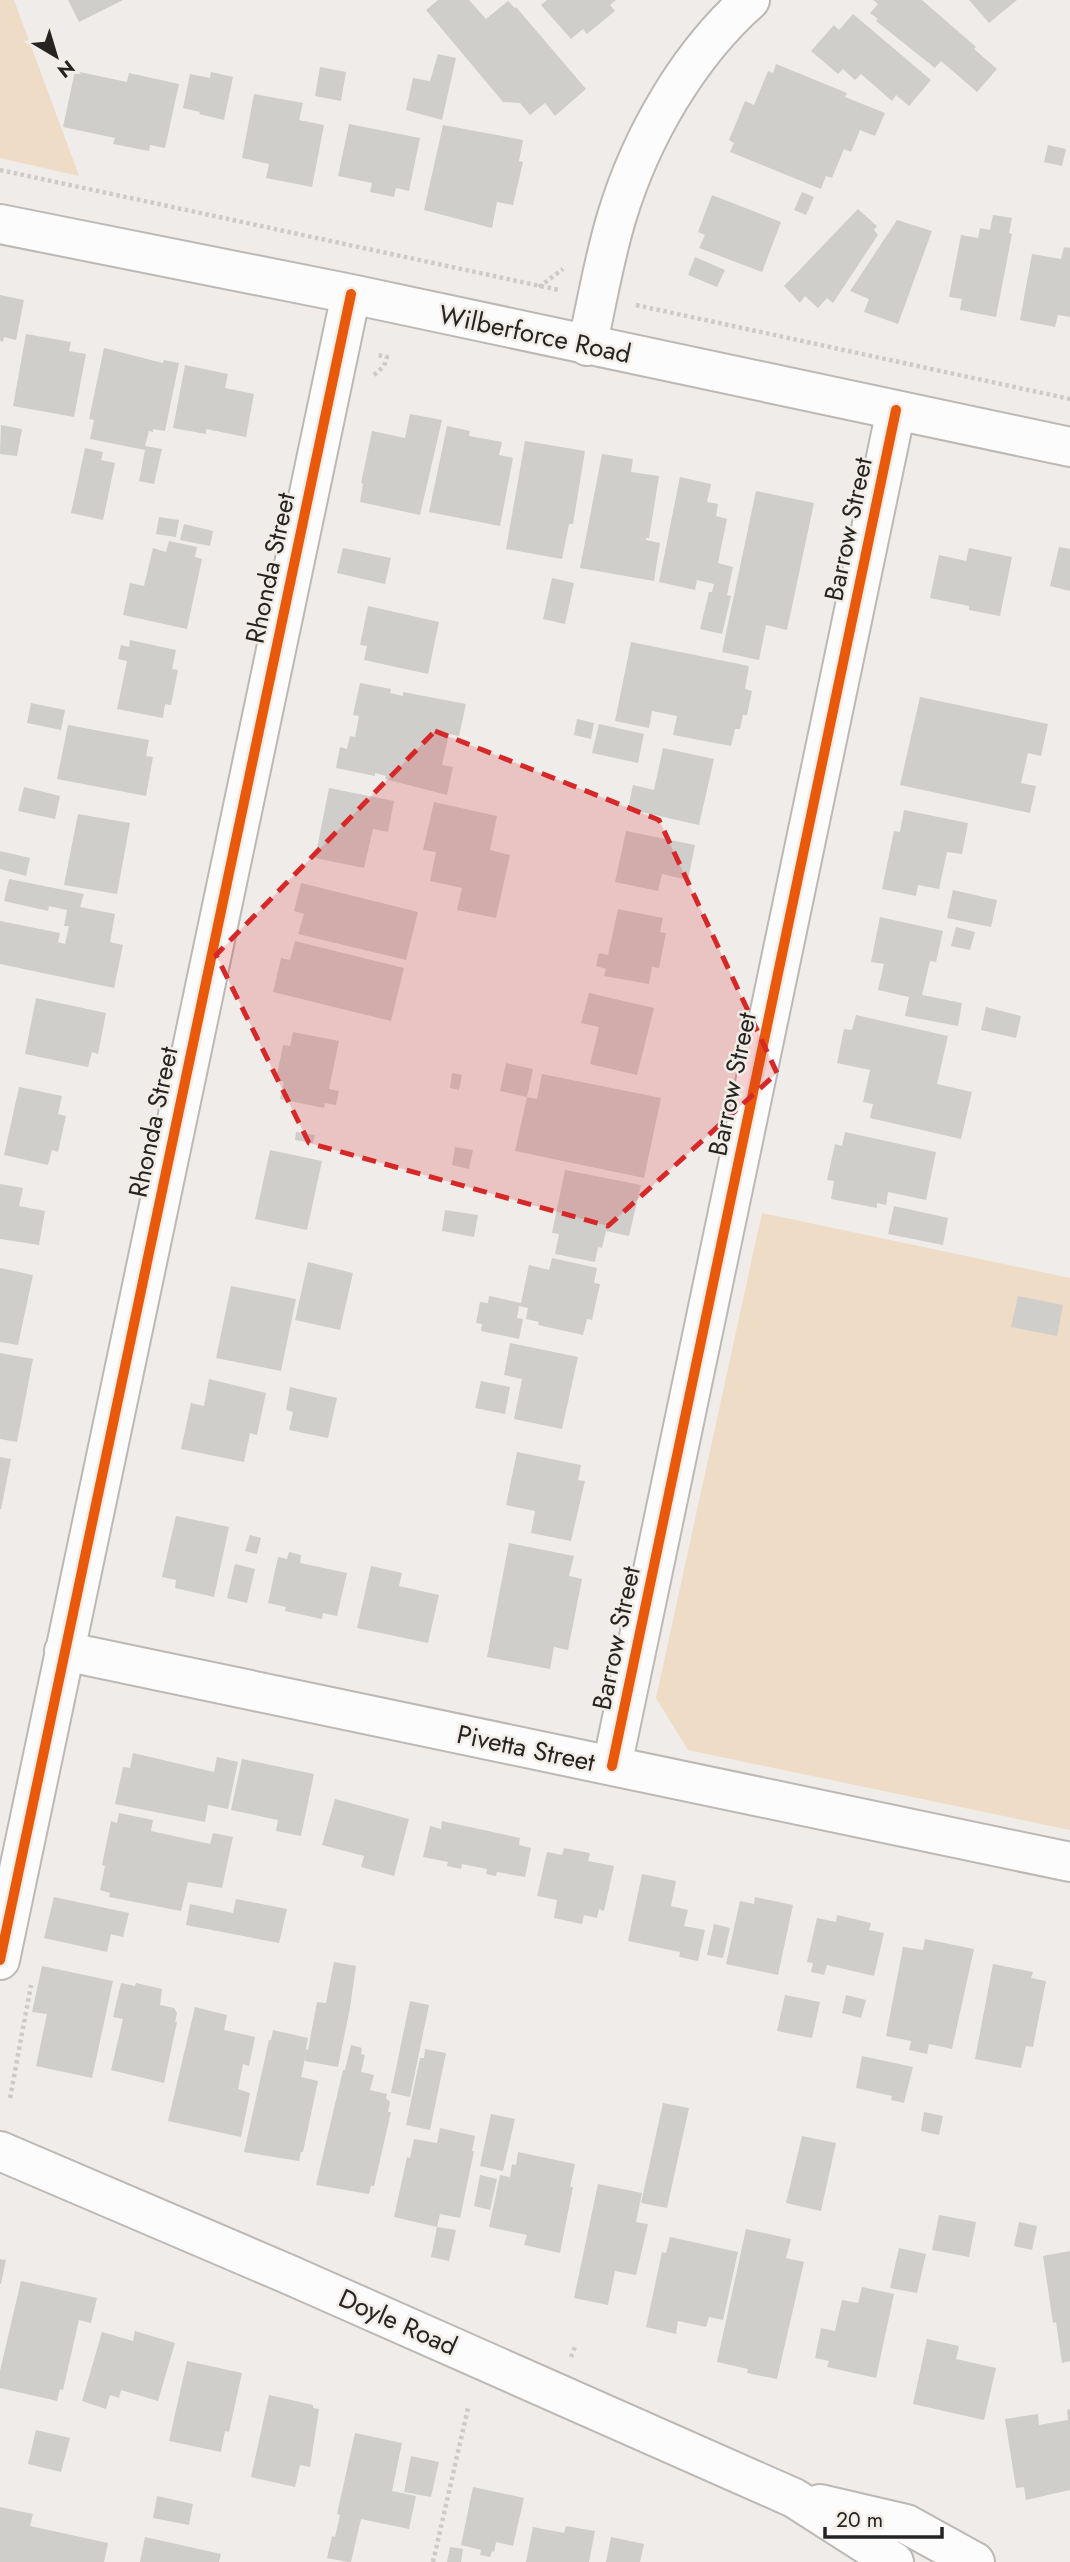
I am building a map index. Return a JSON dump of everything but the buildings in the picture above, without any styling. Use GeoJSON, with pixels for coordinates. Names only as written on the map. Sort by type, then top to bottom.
{"type":"FeatureCollection","features":[{"type":"Feature","properties":{"kind":"street"},"geometry":{"type":"LineString","coordinates":[[587,346],[616,216],[633,170],[657,121],[710,43],[750,0]]}},
{"type":"Feature","properties":{"kind":"street","name":"Wilberforce Road"},"geometry":{"type":"LineString","coordinates":[[0,224],[351,294],[1070,447]]}},
{"type":"Feature","properties":{"kind":"street","name":"Rhonda Street"},"geometry":{"type":"LineString","coordinates":[[0,1960],[351,294]]}},
{"type":"Feature","properties":{"kind":"street","name":"Barrow Street"},"geometry":{"type":"LineString","coordinates":[[612,1766],[897,410]]}},
{"type":"Feature","properties":{"kind":"street","name":"Pivetta Street"},"geometry":{"type":"LineString","coordinates":[[64,1651],[1070,1862]]}},
{"type":"Feature","properties":{"kind":"street","name":"Doyle Road"},"geometry":{"type":"LineString","coordinates":[[0,2151],[328,2292],[794,2498],[894,2562]]}},
{"type":"Feature","properties":{"kind":"street","name":"Doyle Road"},"geometry":{"type":"LineString","coordinates":[[794,2498],[906,2524],[975,2562]]}},
{"type":"Feature","properties":{"kind":"path"},"geometry":{"type":"LineString","coordinates":[[0,170],[1070,399]]}},
{"type":"Feature","properties":{"kind":"path"},"geometry":{"type":"LineString","coordinates":[[433,2562],[468,2408]]}},
{"type":"Feature","properties":{"kind":"highlighted area"},"geometry":{"type":"Polygon","coordinates":[[[435,731],[659,820],[777,1073],[608,1226],[309,1143],[216,955],[435,731]]]}},
{"type":"Feature","properties":{"kind":"shaded area"},"geometry":{"type":"Polygon","coordinates":[[[0,0],[14,0],[79,176],[0,158],[0,0]]]}},
{"type":"Feature","properties":{"kind":"shaded area"},"geometry":{"type":"Polygon","coordinates":[[[762,1213],[1070,1278],[1070,1830],[688,1750],[656,1698],[762,1213]]]}},
{"type":"Feature","properties":{"kind":"cycle path"},"geometry":{"type":"LineString","coordinates":[[0,1960],[351,294]]}},
{"type":"Feature","properties":{"kind":"cycle path"},"geometry":{"type":"LineString","coordinates":[[612,1766],[896,410]]}}]}
